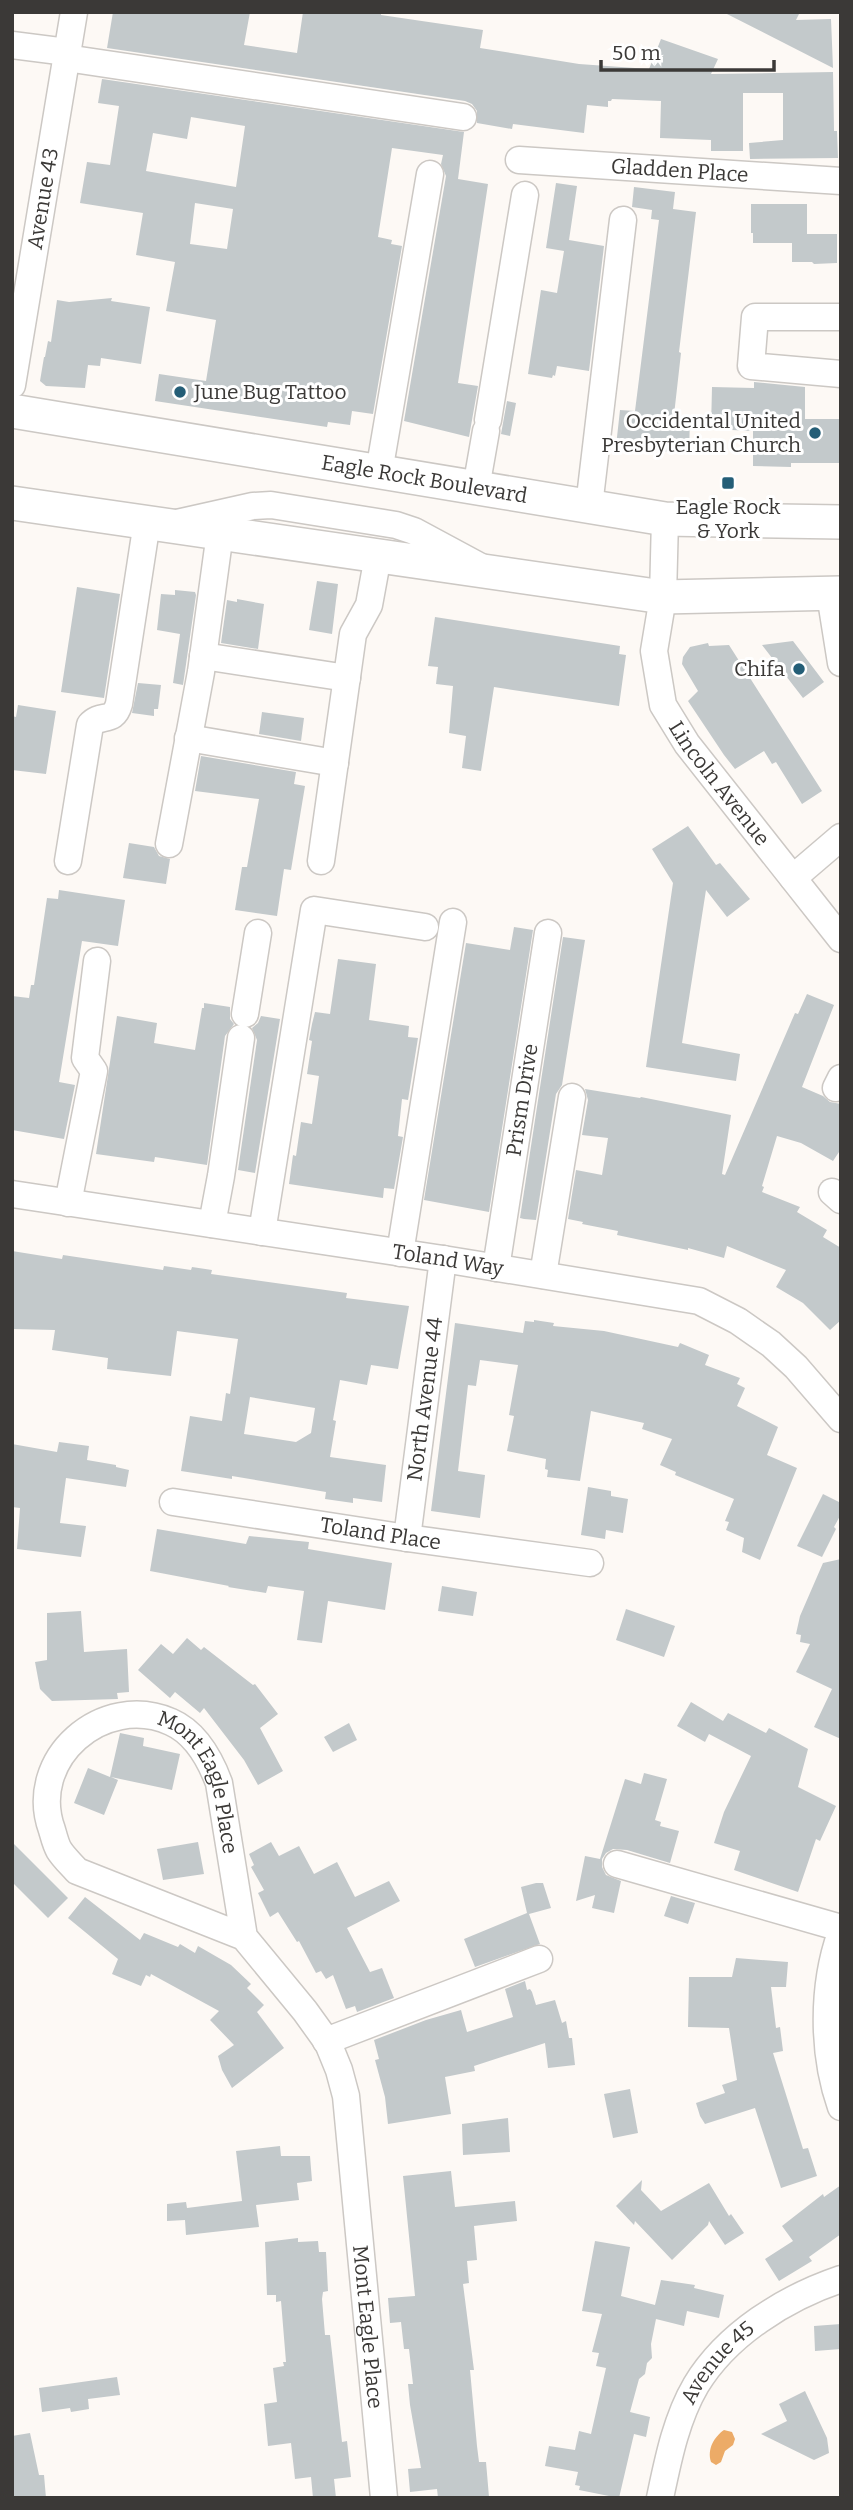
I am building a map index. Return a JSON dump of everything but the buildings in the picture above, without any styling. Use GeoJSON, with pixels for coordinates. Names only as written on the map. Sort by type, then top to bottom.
{"type":"FeatureCollection","features":[{"type":"Feature","properties":{"kind":"main road","name":"Eagle Rock Boulevard"},"geometry":{"type":"LineString","coordinates":[[12,411],[665,519],[841,522]]}},
{"type":"Feature","properties":{"kind":"main road"},"geometry":{"type":"LineString","coordinates":[[12,503],[663,597],[835,594]]}},
{"type":"Feature","properties":{"kind":"street","name":"Avenue 43"},"geometry":{"type":"LineString","coordinates":[[12,385],[74,12]]}},
{"type":"Feature","properties":{"kind":"street"},"geometry":{"type":"LineString","coordinates":[[12,45],[463,117]]}},
{"type":"Feature","properties":{"kind":"street","name":"Gladden Place"},"geometry":{"type":"LineString","coordinates":[[519,160],[841,181]]}},
{"type":"Feature","properties":{"kind":"street"},"geometry":{"type":"LineString","coordinates":[[379,472],[430,174]]}},
{"type":"Feature","properties":{"kind":"street"},"geometry":{"type":"LineString","coordinates":[[476,488],[524,195]]}},
{"type":"Feature","properties":{"kind":"street"},"geometry":{"type":"LineString","coordinates":[[594,507],[630,223]]}},
{"type":"Feature","properties":{"kind":"street"},"geometry":{"type":"LineString","coordinates":[[841,317],[755,317],[751,366],[841,373]]}},
{"type":"Feature","properties":{"kind":"street"},"geometry":{"type":"LineString","coordinates":[[68,861],[90,725],[94,721],[111,717],[117,711],[156,524],[271,505],[397,524],[490,572]]}},
{"type":"Feature","properties":{"kind":"street","name":"Lincoln Avenue"},"geometry":{"type":"LineString","coordinates":[[665,519],[663,597],[654,651],[663,705],[687,744],[841,939]]}},
{"type":"Feature","properties":{"kind":"street"},"geometry":{"type":"LineString","coordinates":[[169,844],[203,656],[220,533]]}},
{"type":"Feature","properties":{"kind":"street"},"geometry":{"type":"LineString","coordinates":[[321,861],[354,634],[369,604],[378,556]]}},
{"type":"Feature","properties":{"kind":"street"},"geometry":{"type":"LineString","coordinates":[[835,594],[840,653]]}},
{"type":"Feature","properties":{"kind":"street"},"geometry":{"type":"LineString","coordinates":[[203,656],[347,678]]}},
{"type":"Feature","properties":{"kind":"street"},"geometry":{"type":"LineString","coordinates":[[188,738],[335,763]]}},
{"type":"Feature","properties":{"kind":"street"},"geometry":{"type":"LineString","coordinates":[[793,878],[841,837]]}},
{"type":"Feature","properties":{"kind":"street"},"geometry":{"type":"LineString","coordinates":[[262,1232],[314,910],[425,926]]}},
{"type":"Feature","properties":{"kind":"street"},"geometry":{"type":"LineString","coordinates":[[400,1252],[453,922]]}},
{"type":"Feature","properties":{"kind":"street"},"geometry":{"type":"LineString","coordinates":[[212,1224],[258,933]]}},
{"type":"Feature","properties":{"kind":"street","name":"Prism Drive"},"geometry":{"type":"LineString","coordinates":[[496,1268],[548,933]]}},
{"type":"Feature","properties":{"kind":"street"},"geometry":{"type":"LineString","coordinates":[[68,1203],[94,1070],[85,1058],[97,961]]}},
{"type":"Feature","properties":{"kind":"street"},"geometry":{"type":"LineString","coordinates":[[543,1275],[572,1097]]}},
{"type":"Feature","properties":{"kind":"street","name":"Toland Way"},"geometry":{"type":"LineString","coordinates":[[12,1194],[400,1252],[699,1301],[738,1321],[771,1344],[796,1367],[841,1419]]}},
{"type":"Feature","properties":{"kind":"street","name":"North Avenue 44"},"geometry":{"type":"LineString","coordinates":[[407,1538],[443,1259]]}},
{"type":"Feature","properties":{"kind":"street","name":"Toland Place"},"geometry":{"type":"LineString","coordinates":[[173,1502],[590,1563]]}},
{"type":"Feature","properties":{"kind":"street","name":"Mont Eagle Place"},"geometry":{"type":"LineString","coordinates":[[244,1937],[219,1783],[202,1748],[171,1722],[151,1717],[118,1717],[84,1731],[63,1750],[51,1773],[45,1799],[58,1849],[77,1871],[244,1937],[326,2040],[339,2070],[346,2096],[384,2498]]}},
{"type":"Feature","properties":{"kind":"street"},"geometry":{"type":"LineString","coordinates":[[617,1864],[841,1930],[834,1953],[829,1994],[828,2045],[841,2107]]}},
{"type":"Feature","properties":{"kind":"street"},"geometry":{"type":"LineString","coordinates":[[326,2040],[539,1959]]}},
{"type":"Feature","properties":{"kind":"street","name":"Avenue 45"},"geometry":{"type":"LineString","coordinates":[[660,2498],[669,2453],[681,2417],[695,2387],[710,2365],[767,2315],[806,2291],[841,2279]]}},
{"type":"Feature","properties":{"kind":"shaded area"},"geometry":{"type":"Polygon","coordinates":[[[724,2430],[732,2432],[735,2439],[733,2445],[725,2451],[721,2462],[716,2465],[711,2462],[711,2448],[714,2440],[724,2430]]]}},
{"type":"Feature","properties":{"kind":"place","name":"June Bug Tattoo"},"geometry":{"type":"Point","coordinates":[180,392]}},
{"type":"Feature","properties":{"kind":"place","name":"Occidental United Presbyterian Church"},"geometry":{"type":"Point","coordinates":[815,433]}},
{"type":"Feature","properties":{"kind":"place","name":"Eagle Rock & York"},"geometry":{"type":"Point","coordinates":[728,483]}},
{"type":"Feature","properties":{"kind":"place","name":"Chifa"},"geometry":{"type":"Point","coordinates":[799,669]}}]}
